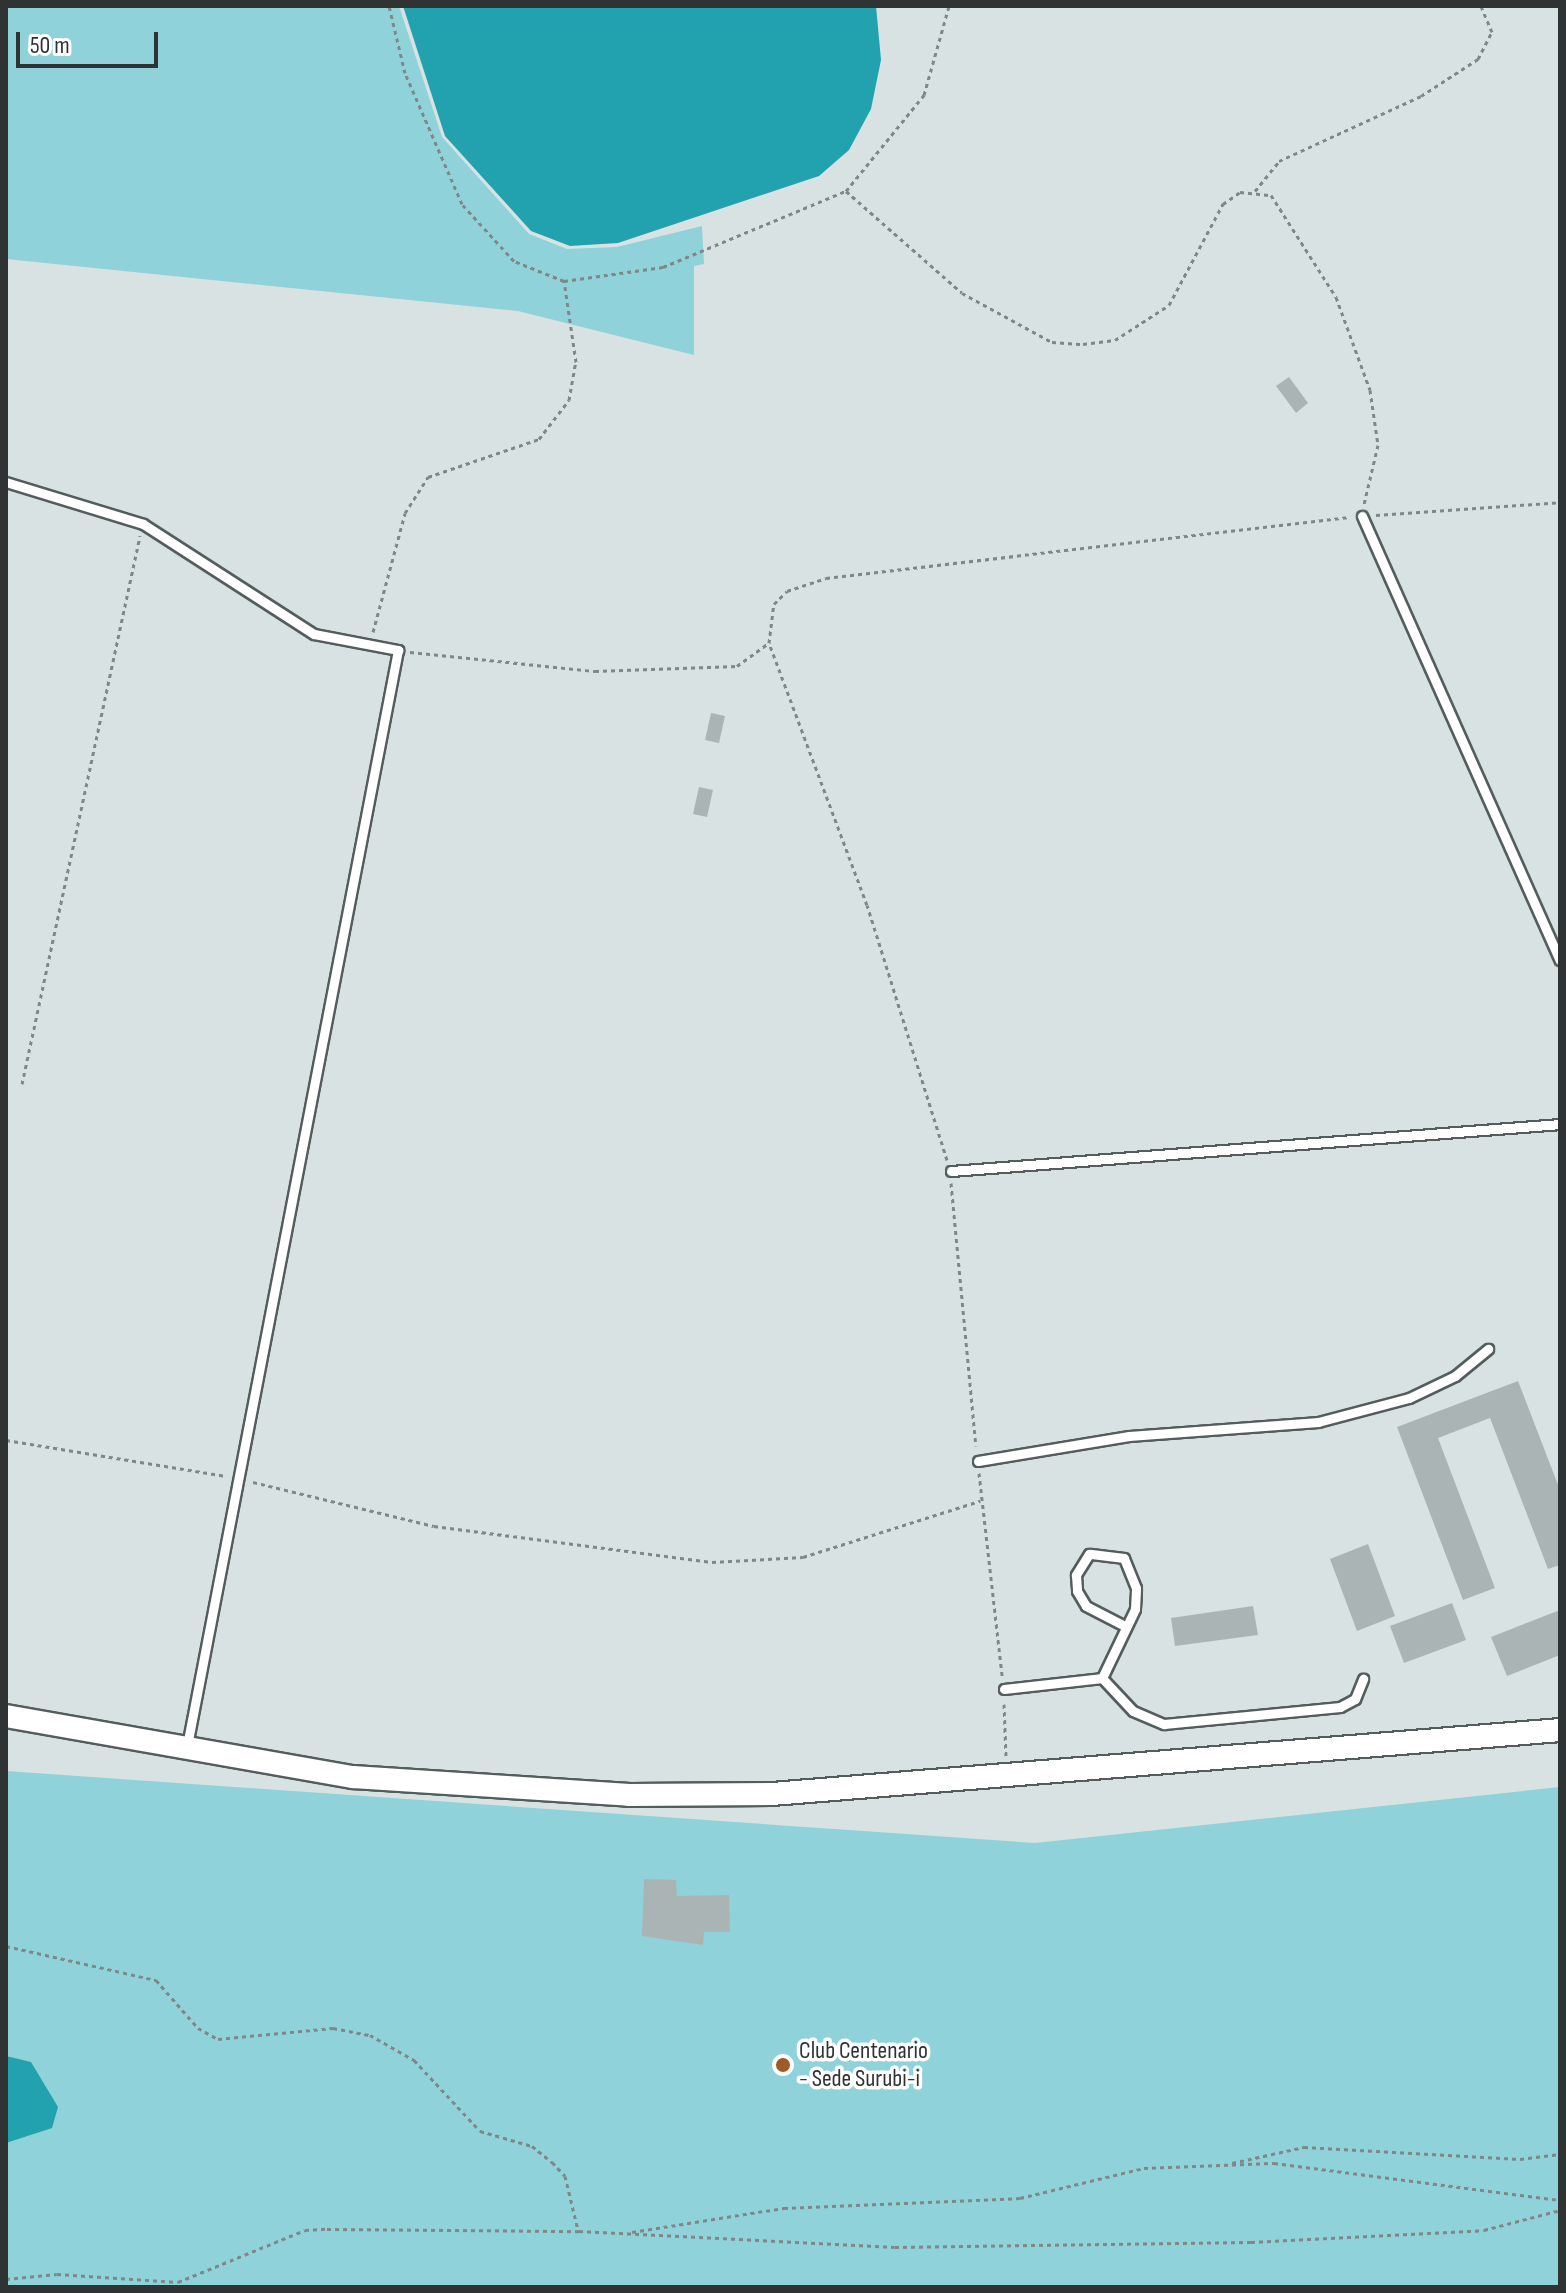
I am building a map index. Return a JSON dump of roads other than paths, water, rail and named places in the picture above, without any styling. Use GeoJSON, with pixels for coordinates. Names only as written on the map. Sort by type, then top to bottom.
{"type":"FeatureCollection","features":[{"type":"Feature","properties":{"kind":"street"},"geometry":{"type":"LineString","coordinates":[[6,1716],[186,1753],[507,1793],[772,1794],[1560,1730]]}},
{"type":"Feature","properties":{"kind":"lane"},"geometry":{"type":"LineString","coordinates":[[6,482],[143,524],[314,634],[398,650],[186,1753]]}},
{"type":"Feature","properties":{"kind":"lane"},"geometry":{"type":"LineString","coordinates":[[1362,516],[1560,960]]}},
{"type":"Feature","properties":{"kind":"lane"},"geometry":{"type":"LineString","coordinates":[[951,1171],[1560,1124]]}},
{"type":"Feature","properties":{"kind":"lane"},"geometry":{"type":"LineString","coordinates":[[978,1461],[1129,1436],[1318,1422],[1409,1398],[1455,1376],[1488,1349]]}},
{"type":"Feature","properties":{"kind":"lane"},"geometry":{"type":"LineString","coordinates":[[1102,1678],[1123,1625],[1135,1609],[1134,1575],[1112,1553],[1089,1554],[1076,1575],[1077,1591],[1086,1606],[1123,1625]]}},
{"type":"Feature","properties":{"kind":"lane"},"geometry":{"type":"LineString","coordinates":[[1102,1678],[1133,1711],[1164,1724],[1340,1707],[1355,1699],[1363,1679]]}},
{"type":"Feature","properties":{"kind":"lane"},"geometry":{"type":"LineString","coordinates":[[1004,1689],[1102,1678]]}},
{"type":"Feature","properties":{"kind":"place","name":"Club Centenario - Sede Surubi-i"},"geometry":{"type":"Point","coordinates":[783,2065]}}]}
